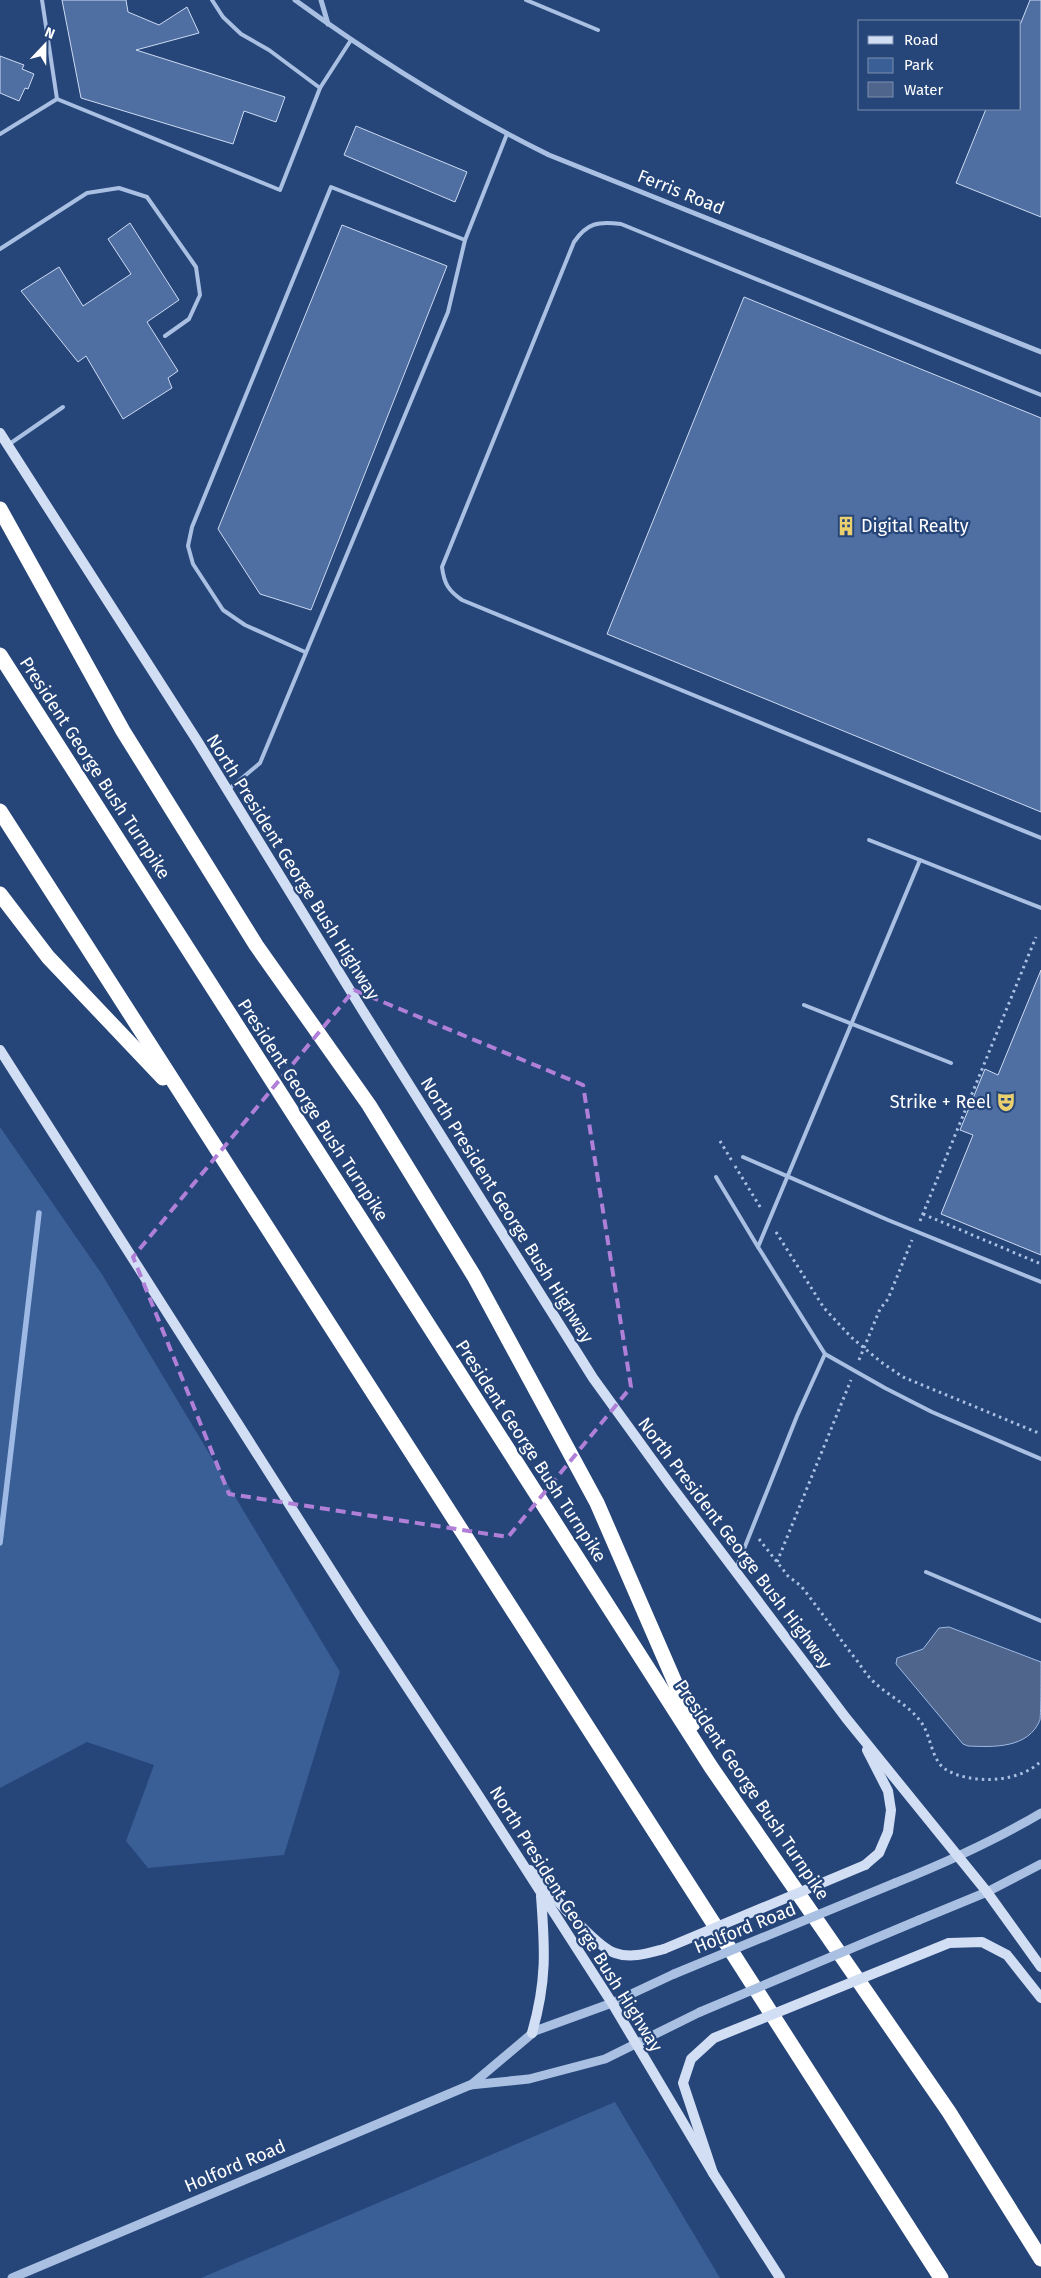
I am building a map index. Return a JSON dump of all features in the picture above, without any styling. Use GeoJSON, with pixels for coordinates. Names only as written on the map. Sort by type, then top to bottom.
{"type":"FeatureCollection","features":[{"type":"Feature","properties":{"kind":"highway"},"geometry":{"type":"LineString","coordinates":[[0,509],[123,731],[250,937],[369,1105],[474,1276],[597,1503],[711,1766]]}},
{"type":"Feature","properties":{"kind":"highway","name":"President George Bush Turnpike"},"geometry":{"type":"LineString","coordinates":[[0,656],[711,1766],[949,2112],[1041,2257]]}},
{"type":"Feature","properties":{"kind":"highway"},"geometry":{"type":"LineString","coordinates":[[0,811],[941,2278]]}},
{"type":"Feature","properties":{"kind":"highway"},"geometry":{"type":"LineString","coordinates":[[0,894],[48,958],[187,1102]]}},
{"type":"Feature","properties":{"kind":"main road","name":"North President George Bush Highway"},"geometry":{"type":"LineString","coordinates":[[0,433],[227,790],[593,1378],[669,1483],[857,1731],[987,1892],[1041,1967]]}},
{"type":"Feature","properties":{"kind":"main road","name":"North President George Bush Highway"},"geometry":{"type":"LineString","coordinates":[[0,1050],[359,1614],[475,1790],[512,1851],[612,2004],[713,2173],[780,2278]]}},
{"type":"Feature","properties":{"kind":"main road"},"geometry":{"type":"LineString","coordinates":[[512,1851],[593,1938],[615,1953],[640,1956],[664,1949],[865,1865],[879,1852],[888,1832],[891,1810],[888,1791],[857,1731]]}},
{"type":"Feature","properties":{"kind":"main road"},"geometry":{"type":"LineString","coordinates":[[532,2033],[544,1982],[546,1954],[541,1895]]}},
{"type":"Feature","properties":{"kind":"main road"},"geometry":{"type":"LineString","coordinates":[[713,2173],[684,2083],[691,2059],[714,2038],[949,1943],[982,1942],[1007,1955],[1041,1998]]}},
{"type":"Feature","properties":{"kind":"street","name":"Ferris Road"},"geometry":{"type":"LineString","coordinates":[[296,0],[351,40],[397,70],[507,134],[549,155],[1041,352]]}},
{"type":"Feature","properties":{"kind":"street"},"geometry":{"type":"LineString","coordinates":[[321,0],[328,24]]}},
{"type":"Feature","properties":{"kind":"street","name":"Holford Road"},"geometry":{"type":"LineString","coordinates":[[470,2085],[532,2033],[612,2004],[674,1974],[958,1857],[1007,1834],[1041,1813]]}},
{"type":"Feature","properties":{"kind":"street","name":"Holford Road"},"geometry":{"type":"LineString","coordinates":[[12,2278],[470,2085],[529,2079],[605,2060],[636,2042],[700,2012],[987,1892],[1041,1864]]}},
{"type":"Feature","properties":{"kind":"lane"},"geometry":{"type":"LineString","coordinates":[[42,0],[57,99]]}},
{"type":"Feature","properties":{"kind":"lane"},"geometry":{"type":"LineString","coordinates":[[212,0],[223,17],[241,34],[269,50],[320,88]]}},
{"type":"Feature","properties":{"kind":"lane"},"geometry":{"type":"LineString","coordinates":[[526,0],[598,30]]}},
{"type":"Feature","properties":{"kind":"lane"},"geometry":{"type":"LineString","coordinates":[[57,99],[280,190],[320,88],[351,40]]}},
{"type":"Feature","properties":{"kind":"lane"},"geometry":{"type":"LineString","coordinates":[[0,134],[57,99]]}},
{"type":"Feature","properties":{"kind":"lane"},"geometry":{"type":"LineString","coordinates":[[227,790],[260,763],[448,312],[465,240],[507,134]]}},
{"type":"Feature","properties":{"kind":"lane"},"geometry":{"type":"LineString","coordinates":[[305,652],[245,625],[223,610],[193,564],[188,546],[192,527],[331,187],[465,240]]}},
{"type":"Feature","properties":{"kind":"lane"},"geometry":{"type":"LineString","coordinates":[[0,249],[87,193],[118,188],[147,197],[196,267],[200,295],[189,320],[165,336]]}},
{"type":"Feature","properties":{"kind":"lane"},"geometry":{"type":"LineString","coordinates":[[1041,395],[621,224],[606,222],[593,224],[582,230],[574,242],[442,567],[444,580],[449,591],[462,600],[1041,838]]}},
{"type":"Feature","properties":{"kind":"lane"},"geometry":{"type":"LineString","coordinates":[[8,445],[63,407]]}},
{"type":"Feature","properties":{"kind":"lane"},"geometry":{"type":"LineString","coordinates":[[869,840],[1041,908]]}},
{"type":"Feature","properties":{"kind":"lane"},"geometry":{"type":"LineString","coordinates":[[758,1247],[920,860]]}},
{"type":"Feature","properties":{"kind":"lane"},"geometry":{"type":"LineString","coordinates":[[804,1005],[951,1063]]}},
{"type":"Feature","properties":{"kind":"lane"},"geometry":{"type":"LineString","coordinates":[[743,1157],[1041,1282]]}},
{"type":"Feature","properties":{"kind":"lane"},"geometry":{"type":"LineString","coordinates":[[716,1177],[826,1354],[932,1412],[1041,1459]]}},
{"type":"Feature","properties":{"kind":"lane"},"geometry":{"type":"LineString","coordinates":[[736,1571],[797,1416],[826,1354]]}},
{"type":"Feature","properties":{"kind":"lane"},"geometry":{"type":"LineString","coordinates":[[926,1572],[1041,1620]]}},
{"type":"Feature","properties":{"kind":"path"},"geometry":{"type":"LineString","coordinates":[[1036,937],[922,1216],[1041,1264]]}},
{"type":"Feature","properties":{"kind":"path"},"geometry":{"type":"LineString","coordinates":[[720,1141],[762,1209]]}},
{"type":"Feature","properties":{"kind":"path"},"geometry":{"type":"LineString","coordinates":[[780,1238],[824,1308],[864,1348],[903,1377],[1041,1434]]}},
{"type":"Feature","properties":{"kind":"path"},"geometry":{"type":"LineString","coordinates":[[860,1357],[880,1309],[888,1299],[912,1240]]}},
{"type":"Feature","properties":{"kind":"path"},"geometry":{"type":"LineString","coordinates":[[777,1562],[848,1387]]}},
{"type":"Feature","properties":{"kind":"path"},"geometry":{"type":"LineString","coordinates":[[764,1545],[788,1576],[801,1586],[875,1683],[901,1702],[923,1725],[943,1768],[957,1775],[986,1779],[1012,1778],[1026,1773],[1041,1761]]}},
{"type":"Feature","properties":{"kind":"highlighted area"},"geometry":{"type":"Polygon","coordinates":[[[354,990],[583,1085],[631,1387],[508,1537],[229,1494],[133,1257],[354,990]]]}},
{"type":"Feature","properties":{"kind":"green space"},"geometry":{"type":"Polygon","coordinates":[[[0,1127],[103,1276],[340,1672],[284,1855],[148,1868],[126,1841],[154,1765],[87,1742],[0,1788],[0,1127]]]}},
{"type":"Feature","properties":{"kind":"green space"},"geometry":{"type":"Polygon","coordinates":[[[615,2102],[720,2278],[201,2278],[615,2102]]]}},
{"type":"Feature","properties":{"kind":"water"},"geometry":{"type":"Polygon","coordinates":[[[949,1627],[1041,1662],[1040,1720],[1027,1736],[1019,1741],[999,1746],[968,1746],[963,1744],[896,1664],[897,1658],[923,1649],[939,1628],[949,1627]]]}},
{"type":"Feature","properties":{"kind":"building"},"geometry":{"type":"Polygon","coordinates":[[[62,0],[126,0],[128,12],[159,25],[187,7],[199,33],[136,50],[285,97],[276,122],[244,111],[233,144],[81,98],[62,0]]]}},
{"type":"Feature","properties":{"kind":"building"},"geometry":{"type":"Polygon","coordinates":[[[1030,0],[1041,0],[1041,217],[956,183],[986,110],[1021,110],[1021,22],[1030,0]]]}},
{"type":"Feature","properties":{"kind":"building"},"geometry":{"type":"Polygon","coordinates":[[[0,56],[24,65],[22,69],[34,74],[28,89],[25,88],[19,101],[0,93],[0,56]]]}},
{"type":"Feature","properties":{"kind":"building"},"geometry":{"type":"Polygon","coordinates":[[[356,126],[467,172],[455,202],[344,155],[356,126]]]}},
{"type":"Feature","properties":{"kind":"building"},"geometry":{"type":"Polygon","coordinates":[[[130,223],[179,300],[147,322],[178,371],[168,378],[172,388],[123,419],[86,356],[78,362],[21,291],[59,267],[83,306],[131,274],[108,239],[130,223]]]}},
{"type":"Feature","properties":{"kind":"building"},"geometry":{"type":"Polygon","coordinates":[[[342,225],[447,266],[311,610],[260,594],[218,529],[342,225]]]}},
{"type":"Feature","properties":{"kind":"building","name":"Digital Realty"},"geometry":{"type":"Polygon","coordinates":[[[744,297],[1041,418],[1041,812],[607,634],[744,297]]]}},
{"type":"Feature","properties":{"kind":"building","name":"Strike + Reel"},"geometry":{"type":"Polygon","coordinates":[[[1041,970],[1041,1255],[941,1214],[973,1135],[960,1130],[985,1069],[998,1075],[1041,970]]]}},
{"type":"Feature","properties":{"kind":"waterway"},"geometry":{"type":"LineString","coordinates":[[0,1543],[39,1213]]}},
{"type":"Feature","properties":{"kind":"place","name":"Digital Realty"},"geometry":{"type":"Point","coordinates":[846,526]}},
{"type":"Feature","properties":{"kind":"place","name":"Strike + Reel"},"geometry":{"type":"Point","coordinates":[1006,1102]}}]}
